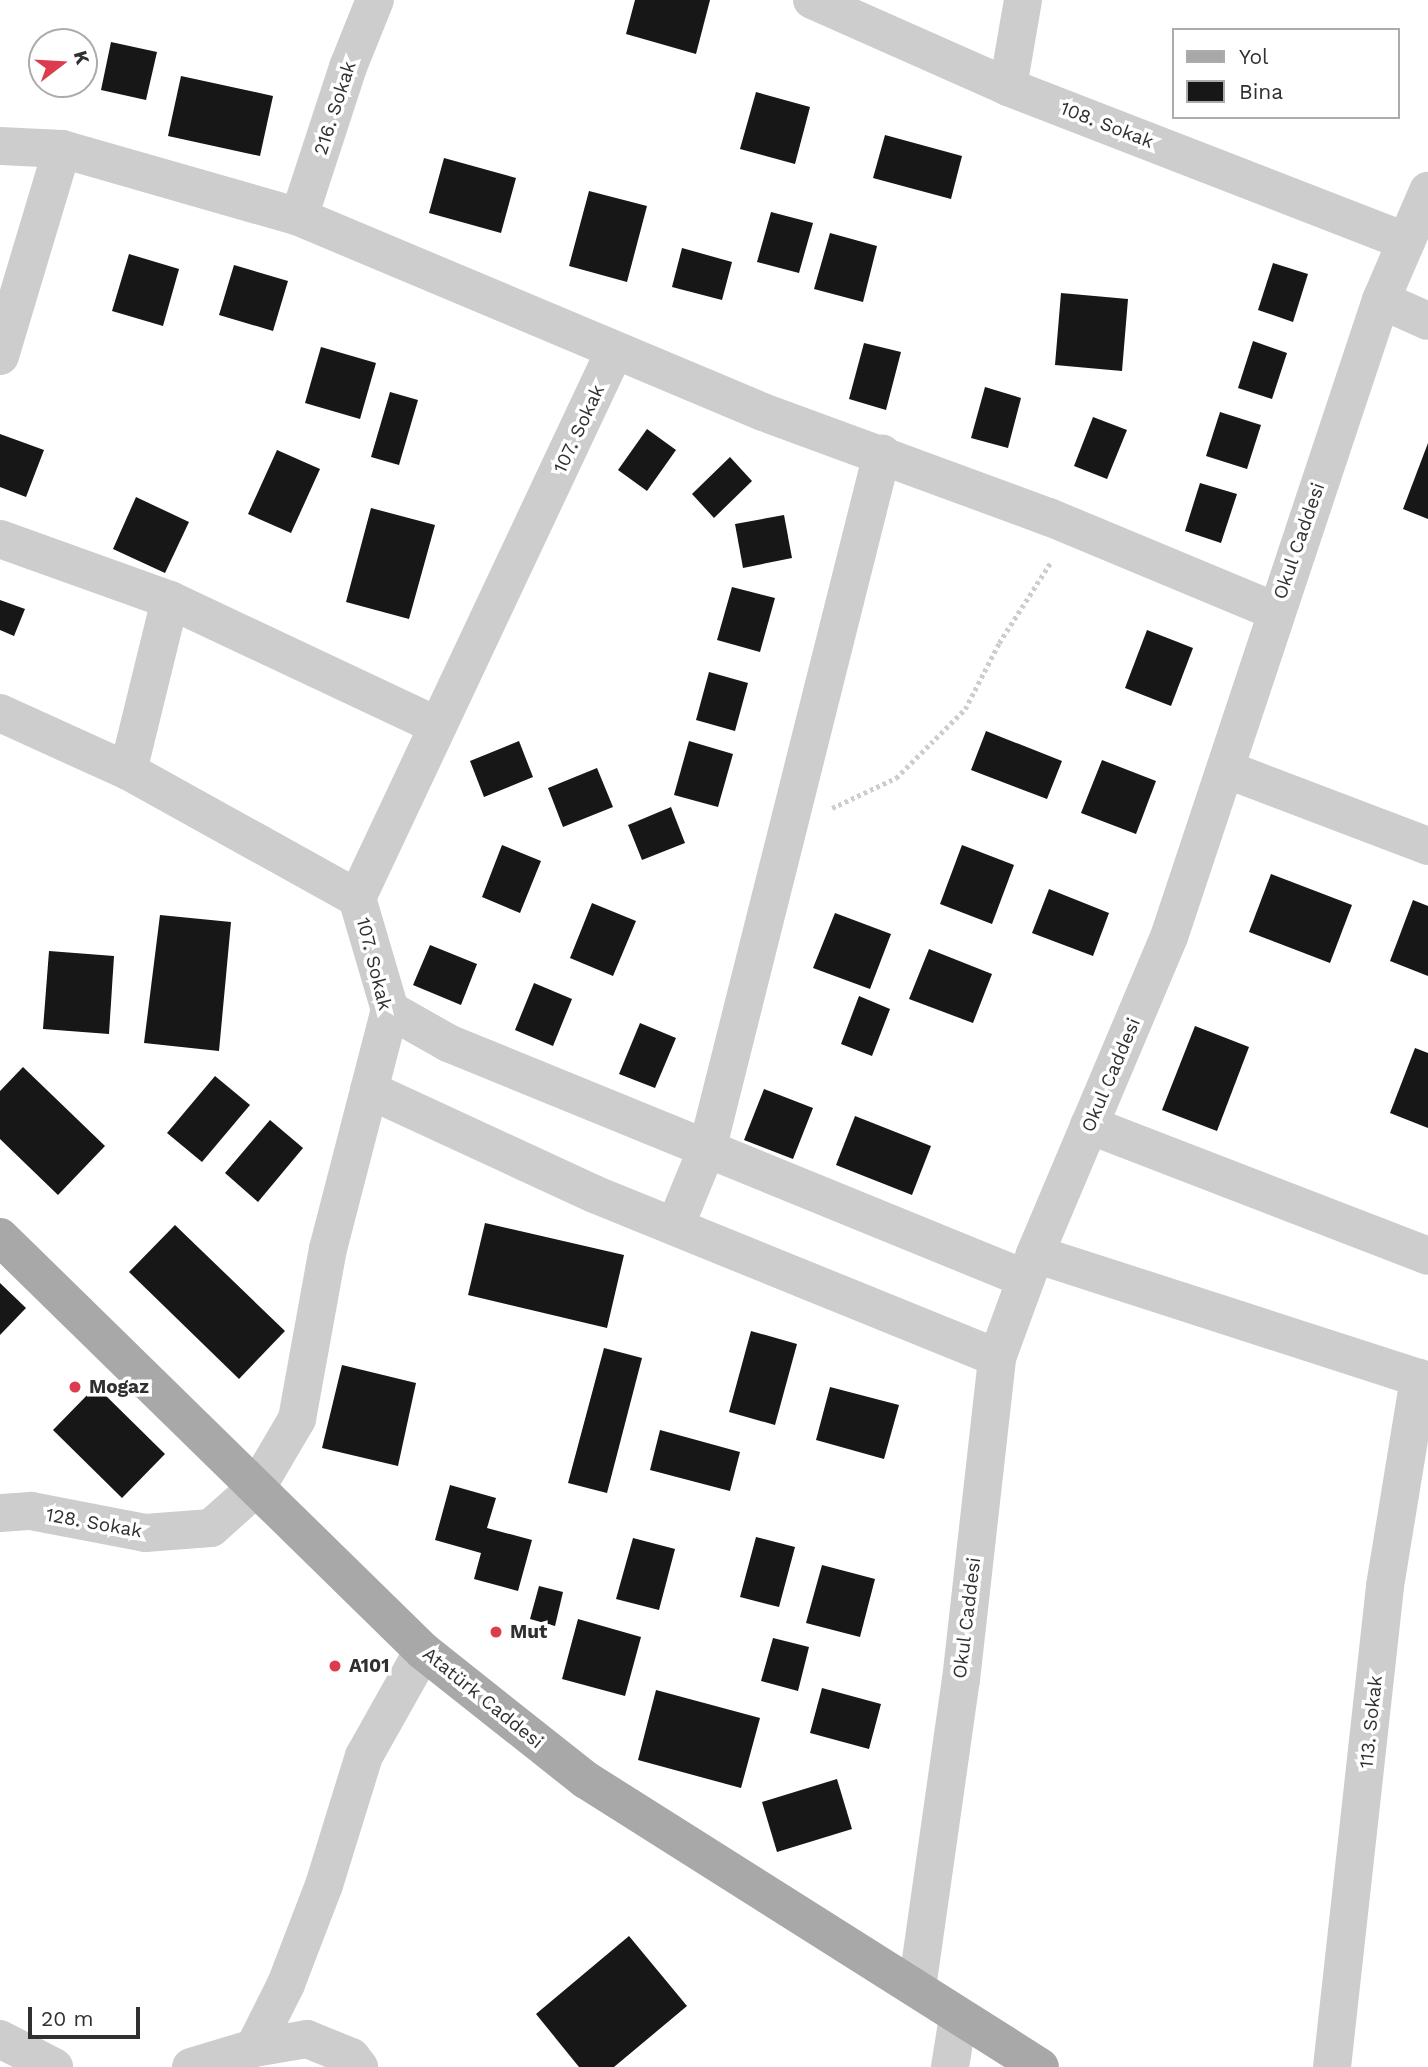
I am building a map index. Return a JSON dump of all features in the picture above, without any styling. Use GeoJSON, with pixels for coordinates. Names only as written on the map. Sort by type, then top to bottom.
{"type":"FeatureCollection","features":[{"type":"Feature","properties":{"kind":"main road","name":"Atatürk Caddesi"},"geometry":{"type":"LineString","coordinates":[[0,1237],[423,1651],[586,1780],[1040,2067]]}},
{"type":"Feature","properties":{"kind":"street","name":"216. Sokak"},"geometry":{"type":"LineString","coordinates":[[299,217],[348,67],[375,0]]}},
{"type":"Feature","properties":{"kind":"street","name":"108. Sokak"},"geometry":{"type":"LineString","coordinates":[[812,0],[1008,88],[1406,241]]}},
{"type":"Feature","properties":{"kind":"street"},"geometry":{"type":"LineString","coordinates":[[1008,88],[1023,0]]}},
{"type":"Feature","properties":{"kind":"street"},"geometry":{"type":"LineString","coordinates":[[0,146],[62,149],[299,217],[614,352],[1084,531],[1275,611]]}},
{"type":"Feature","properties":{"kind":"street"},"geometry":{"type":"LineString","coordinates":[[0,356],[62,149]]}},
{"type":"Feature","properties":{"kind":"street","name":"Okul Caddesi"},"geometry":{"type":"LineString","coordinates":[[917,1988],[961,1680],[997,1357],[1030,1267],[1169,937],[1228,770],[1275,611],[1381,300],[1428,191]]}},
{"type":"Feature","properties":{"kind":"street"},"geometry":{"type":"LineString","coordinates":[[1381,300],[1428,321]]}},
{"type":"Feature","properties":{"kind":"street","name":"107. Sokak"},"geometry":{"type":"LineString","coordinates":[[257,1487],[296,1419],[328,1249],[390,1010],[357,898],[436,725],[488,626],[614,352]]}},
{"type":"Feature","properties":{"kind":"street"},"geometry":{"type":"LineString","coordinates":[[676,1224],[708,1146],[882,454]]}},
{"type":"Feature","properties":{"kind":"street"},"geometry":{"type":"LineString","coordinates":[[0,539],[170,600],[436,725]]}},
{"type":"Feature","properties":{"kind":"street"},"geometry":{"type":"LineString","coordinates":[[128,771],[170,600]]}},
{"type":"Feature","properties":{"kind":"street"},"geometry":{"type":"LineString","coordinates":[[0,713],[128,771],[357,898]]}},
{"type":"Feature","properties":{"kind":"street"},"geometry":{"type":"LineString","coordinates":[[1228,770],[1428,846]]}},
{"type":"Feature","properties":{"kind":"street"},"geometry":{"type":"LineString","coordinates":[[390,1010],[448,1043],[708,1146],[1030,1267],[1424,1379]]}},
{"type":"Feature","properties":{"kind":"street"},"geometry":{"type":"LineString","coordinates":[[369,1090],[593,1194],[676,1224],[997,1357]]}},
{"type":"Feature","properties":{"kind":"street"},"geometry":{"type":"LineString","coordinates":[[1089,1125],[1428,1256]]}},
{"type":"Feature","properties":{"kind":"street","name":"113. Sokak"},"geometry":{"type":"LineString","coordinates":[[1332,2067],[1385,1587],[1424,1379]]}},
{"type":"Feature","properties":{"kind":"street","name":"128. Sokak"},"geometry":{"type":"LineString","coordinates":[[0,1513],[31,1511],[145,1533],[211,1528],[257,1487]]}},
{"type":"Feature","properties":{"kind":"street"},"geometry":{"type":"LineString","coordinates":[[254,2048],[286,1984],[324,1885],[364,1756],[423,1651]]}},
{"type":"Feature","properties":{"kind":"street"},"geometry":{"type":"LineString","coordinates":[[950,2067],[958,2017]]}},
{"type":"Feature","properties":{"kind":"street"},"geometry":{"type":"LineString","coordinates":[[0,2039],[54,2067]]}},
{"type":"Feature","properties":{"kind":"street"},"geometry":{"type":"LineString","coordinates":[[191,2067],[254,2048],[307,2039],[351,2057],[359,2067]]}},
{"type":"Feature","properties":{"kind":"path"},"geometry":{"type":"LineString","coordinates":[[789,828],[896,778],[965,709],[1042,570],[1084,531]]}},
{"type":"Feature","properties":{"kind":"building"},"geometry":{"type":"Polygon","coordinates":[[[635,0],[710,0],[696,54],[626,34],[635,0]]]}},
{"type":"Feature","properties":{"kind":"building"},"geometry":{"type":"Polygon","coordinates":[[[111,42],[157,52],[146,100],[101,90],[111,42]]]}},
{"type":"Feature","properties":{"kind":"building"},"geometry":{"type":"Polygon","coordinates":[[[181,76],[273,96],[260,156],[168,136],[181,76]]]}},
{"type":"Feature","properties":{"kind":"building"},"geometry":{"type":"Polygon","coordinates":[[[756,92],[810,107],[795,164],[740,149],[756,92]]]}},
{"type":"Feature","properties":{"kind":"building"},"geometry":{"type":"Polygon","coordinates":[[[885,135],[962,156],[951,199],[873,178],[885,135]]]}},
{"type":"Feature","properties":{"kind":"building"},"geometry":{"type":"Polygon","coordinates":[[[444,158],[516,178],[501,233],[429,213],[444,158]]]}},
{"type":"Feature","properties":{"kind":"building"},"geometry":{"type":"Polygon","coordinates":[[[589,191],[647,206],[627,282],[569,266],[589,191]]]}},
{"type":"Feature","properties":{"kind":"building"},"geometry":{"type":"Polygon","coordinates":[[[771,212],[813,223],[799,273],[757,262],[771,212]]]}},
{"type":"Feature","properties":{"kind":"building"},"geometry":{"type":"Polygon","coordinates":[[[830,233],[877,246],[863,302],[814,289],[830,233]]]}},
{"type":"Feature","properties":{"kind":"building"},"geometry":{"type":"Polygon","coordinates":[[[682,248],[732,262],[722,300],[672,287],[682,248]]]}},
{"type":"Feature","properties":{"kind":"building"},"geometry":{"type":"Polygon","coordinates":[[[129,254],[179,269],[163,326],[112,311],[129,254]]]}},
{"type":"Feature","properties":{"kind":"building"},"geometry":{"type":"Polygon","coordinates":[[[1273,263],[1308,274],[1293,322],[1258,310],[1273,263]]]}},
{"type":"Feature","properties":{"kind":"building"},"geometry":{"type":"Polygon","coordinates":[[[234,265],[288,281],[273,331],[219,315],[234,265]]]}},
{"type":"Feature","properties":{"kind":"building"},"geometry":{"type":"Polygon","coordinates":[[[1061,293],[1128,299],[1122,371],[1055,365],[1061,293]]]}},
{"type":"Feature","properties":{"kind":"building"},"geometry":{"type":"Polygon","coordinates":[[[1253,341],[1287,353],[1272,399],[1238,388],[1253,341]]]}},
{"type":"Feature","properties":{"kind":"building"},"geometry":{"type":"Polygon","coordinates":[[[864,343],[901,352],[886,410],[849,399],[864,343]]]}},
{"type":"Feature","properties":{"kind":"building"},"geometry":{"type":"Polygon","coordinates":[[[321,347],[376,363],[360,419],[305,403],[321,347]]]}},
{"type":"Feature","properties":{"kind":"building"},"geometry":{"type":"Polygon","coordinates":[[[985,387],[1021,398],[1008,448],[971,438],[985,387]]]}},
{"type":"Feature","properties":{"kind":"building"},"geometry":{"type":"Polygon","coordinates":[[[390,392],[418,400],[399,465],[371,457],[390,392]]]}},
{"type":"Feature","properties":{"kind":"building"},"geometry":{"type":"Polygon","coordinates":[[[1220,412],[1261,425],[1247,469],[1206,456],[1220,412]]]}},
{"type":"Feature","properties":{"kind":"building"},"geometry":{"type":"Polygon","coordinates":[[[1093,417],[1127,430],[1107,479],[1074,466],[1093,417]]]}},
{"type":"Feature","properties":{"kind":"building"},"geometry":{"type":"Polygon","coordinates":[[[647,429],[676,450],[647,491],[618,470],[647,429]]]}},
{"type":"Feature","properties":{"kind":"building"},"geometry":{"type":"Polygon","coordinates":[[[0,434],[44,450],[26,497],[0,487],[0,434]]]}},
{"type":"Feature","properties":{"kind":"building"},"geometry":{"type":"Polygon","coordinates":[[[1428,443],[1428,519],[1403,509],[1428,443]]]}},
{"type":"Feature","properties":{"kind":"building"},"geometry":{"type":"Polygon","coordinates":[[[277,450],[320,469],[291,533],[248,514],[277,450]]]}},
{"type":"Feature","properties":{"kind":"building"},"geometry":{"type":"Polygon","coordinates":[[[730,457],[752,481],[714,518],[692,494],[730,457]]]}},
{"type":"Feature","properties":{"kind":"building"},"geometry":{"type":"Polygon","coordinates":[[[1200,483],[1237,494],[1221,543],[1185,531],[1200,483]]]}},
{"type":"Feature","properties":{"kind":"building"},"geometry":{"type":"Polygon","coordinates":[[[136,497],[189,522],[165,573],[113,549],[136,497]]]}},
{"type":"Feature","properties":{"kind":"building"},"geometry":{"type":"Polygon","coordinates":[[[371,508],[435,525],[409,619],[346,602],[371,508]]]}},
{"type":"Feature","properties":{"kind":"building"},"geometry":{"type":"Polygon","coordinates":[[[784,515],[792,558],[743,568],[735,524],[784,515]]]}},
{"type":"Feature","properties":{"kind":"building"},"geometry":{"type":"Polygon","coordinates":[[[732,587],[775,598],[760,652],[717,640],[732,587]]]}},
{"type":"Feature","properties":{"kind":"building"},"geometry":{"type":"Polygon","coordinates":[[[0,600],[25,609],[14,636],[0,630],[0,600]]]}},
{"type":"Feature","properties":{"kind":"building"},"geometry":{"type":"Polygon","coordinates":[[[1147,630],[1193,648],[1171,706],[1125,688],[1147,630]]]}},
{"type":"Feature","properties":{"kind":"building"},"geometry":{"type":"Polygon","coordinates":[[[709,672],[748,683],[735,731],[696,720],[709,672]]]}},
{"type":"Feature","properties":{"kind":"building"},"geometry":{"type":"Polygon","coordinates":[[[986,731],[1062,761],[1047,799],[971,770],[986,731]]]}},
{"type":"Feature","properties":{"kind":"building"},"geometry":{"type":"Polygon","coordinates":[[[519,741],[533,777],[484,797],[470,761],[519,741]]]}},
{"type":"Feature","properties":{"kind":"building"},"geometry":{"type":"Polygon","coordinates":[[[689,741],[733,754],[718,807],[674,795],[689,741]]]}},
{"type":"Feature","properties":{"kind":"building"},"geometry":{"type":"Polygon","coordinates":[[[1102,760],[1156,781],[1136,834],[1081,813],[1102,760]]]}},
{"type":"Feature","properties":{"kind":"building"},"geometry":{"type":"Polygon","coordinates":[[[597,768],[613,807],[563,827],[548,788],[597,768]]]}},
{"type":"Feature","properties":{"kind":"building"},"geometry":{"type":"Polygon","coordinates":[[[671,807],[685,843],[642,860],[628,825],[671,807]]]}},
{"type":"Feature","properties":{"kind":"building"},"geometry":{"type":"Polygon","coordinates":[[[502,845],[541,861],[520,913],[482,897],[502,845]]]}},
{"type":"Feature","properties":{"kind":"building"},"geometry":{"type":"Polygon","coordinates":[[[962,845],[1014,865],[992,924],[940,904],[962,845]]]}},
{"type":"Feature","properties":{"kind":"building"},"geometry":{"type":"Polygon","coordinates":[[[1271,874],[1352,905],[1330,963],[1249,932],[1271,874]]]}},
{"type":"Feature","properties":{"kind":"building"},"geometry":{"type":"Polygon","coordinates":[[[1049,889],[1109,913],[1093,956],[1032,933],[1049,889]]]}},
{"type":"Feature","properties":{"kind":"building"},"geometry":{"type":"Polygon","coordinates":[[[1413,900],[1428,906],[1428,976],[1390,961],[1413,900]]]}},
{"type":"Feature","properties":{"kind":"building"},"geometry":{"type":"Polygon","coordinates":[[[592,903],[636,921],[613,976],[570,958],[592,903]]]}},
{"type":"Feature","properties":{"kind":"building"},"geometry":{"type":"Polygon","coordinates":[[[835,913],[891,934],[870,989],[813,968],[835,913]]]}},
{"type":"Feature","properties":{"kind":"building"},"geometry":{"type":"Polygon","coordinates":[[[160,915],[231,922],[219,1051],[144,1043],[160,915]]]}},
{"type":"Feature","properties":{"kind":"building"},"geometry":{"type":"Polygon","coordinates":[[[430,945],[477,964],[461,1005],[413,985],[430,945]]]}},
{"type":"Feature","properties":{"kind":"building"},"geometry":{"type":"Polygon","coordinates":[[[929,949],[992,974],[973,1023],[909,999],[929,949]]]}},
{"type":"Feature","properties":{"kind":"building"},"geometry":{"type":"Polygon","coordinates":[[[49,951],[114,956],[109,1034],[43,1029],[49,951]]]}},
{"type":"Feature","properties":{"kind":"building"},"geometry":{"type":"Polygon","coordinates":[[[534,983],[572,999],[553,1046],[515,1030],[534,983]]]}},
{"type":"Feature","properties":{"kind":"building"},"geometry":{"type":"Polygon","coordinates":[[[859,996],[890,1009],[872,1056],[841,1044],[859,996]]]}},
{"type":"Feature","properties":{"kind":"building"},"geometry":{"type":"Polygon","coordinates":[[[640,1023],[676,1038],[655,1088],[619,1074],[640,1023]]]}},
{"type":"Feature","properties":{"kind":"building"},"geometry":{"type":"Polygon","coordinates":[[[1195,1026],[1249,1047],[1217,1131],[1162,1110],[1195,1026]]]}},
{"type":"Feature","properties":{"kind":"building"},"geometry":{"type":"Polygon","coordinates":[[[1415,1048],[1428,1053],[1428,1128],[1390,1113],[1415,1048]]]}},
{"type":"Feature","properties":{"kind":"building"},"geometry":{"type":"Polygon","coordinates":[[[23,1067],[105,1146],[58,1195],[0,1139],[0,1091],[23,1067]]]}},
{"type":"Feature","properties":{"kind":"building"},"geometry":{"type":"Polygon","coordinates":[[[215,1076],[250,1105],[202,1162],[167,1133],[215,1076]]]}},
{"type":"Feature","properties":{"kind":"building"},"geometry":{"type":"Polygon","coordinates":[[[764,1089],[813,1108],[793,1159],[744,1140],[764,1089]]]}},
{"type":"Feature","properties":{"kind":"building"},"geometry":{"type":"Polygon","coordinates":[[[855,1116],[931,1146],[912,1195],[836,1165],[855,1116]]]}},
{"type":"Feature","properties":{"kind":"building"},"geometry":{"type":"Polygon","coordinates":[[[270,1120],[303,1148],[258,1202],[225,1173],[270,1120]]]}},
{"type":"Feature","properties":{"kind":"building"},"geometry":{"type":"Polygon","coordinates":[[[485,1223],[624,1255],[607,1328],[468,1295],[485,1223]]]}},
{"type":"Feature","properties":{"kind":"building"},"geometry":{"type":"Polygon","coordinates":[[[175,1225],[285,1331],[239,1379],[129,1272],[175,1225]]]}},
{"type":"Feature","properties":{"kind":"building"},"geometry":{"type":"Polygon","coordinates":[[[0,1283],[26,1308],[0,1335],[0,1283]]]}},
{"type":"Feature","properties":{"kind":"building"},"geometry":{"type":"Polygon","coordinates":[[[751,1331],[797,1344],[775,1425],[729,1412],[751,1331]]]}},
{"type":"Feature","properties":{"kind":"building"},"geometry":{"type":"Polygon","coordinates":[[[604,1348],[642,1358],[607,1493],[568,1483],[604,1348]]]}},
{"type":"Feature","properties":{"kind":"building"},"geometry":{"type":"Polygon","coordinates":[[[342,1365],[416,1383],[398,1466],[322,1448],[342,1365]]]}},
{"type":"Feature","properties":{"kind":"building"},"geometry":{"type":"Polygon","coordinates":[[[96,1386],[165,1454],[122,1498],[53,1430],[96,1386]]]}},
{"type":"Feature","properties":{"kind":"building"},"geometry":{"type":"Polygon","coordinates":[[[830,1387],[899,1405],[884,1459],[816,1440],[830,1387]]]}},
{"type":"Feature","properties":{"kind":"building"},"geometry":{"type":"Polygon","coordinates":[[[660,1430],[740,1452],[730,1491],[650,1470],[660,1430]]]}},
{"type":"Feature","properties":{"kind":"building"},"geometry":{"type":"Polygon","coordinates":[[[450,1485],[496,1498],[487,1528],[532,1540],[518,1591],[474,1579],[481,1553],[435,1540],[450,1485]]]}},
{"type":"Feature","properties":{"kind":"building"},"geometry":{"type":"Polygon","coordinates":[[[756,1537],[795,1547],[779,1607],[740,1597],[756,1537]]]}},
{"type":"Feature","properties":{"kind":"building"},"geometry":{"type":"Polygon","coordinates":[[[633,1538],[675,1549],[659,1610],[616,1599],[633,1538]]]}},
{"type":"Feature","properties":{"kind":"building"},"geometry":{"type":"Polygon","coordinates":[[[822,1565],[875,1579],[860,1637],[806,1623],[822,1565]]]}},
{"type":"Feature","properties":{"kind":"building"},"geometry":{"type":"Polygon","coordinates":[[[539,1586],[563,1592],[555,1626],[530,1619],[539,1586]]]}},
{"type":"Feature","properties":{"kind":"building"},"geometry":{"type":"Polygon","coordinates":[[[578,1619],[641,1637],[625,1696],[562,1679],[578,1619]]]}},
{"type":"Feature","properties":{"kind":"building"},"geometry":{"type":"Polygon","coordinates":[[[773,1638],[809,1647],[798,1691],[761,1681],[773,1638]]]}},
{"type":"Feature","properties":{"kind":"building"},"geometry":{"type":"Polygon","coordinates":[[[822,1688],[881,1704],[869,1749],[810,1733],[822,1688]]]}},
{"type":"Feature","properties":{"kind":"building"},"geometry":{"type":"Polygon","coordinates":[[[656,1690],[760,1718],[741,1788],[638,1760],[656,1690]]]}},
{"type":"Feature","properties":{"kind":"building"},"geometry":{"type":"Polygon","coordinates":[[[837,1779],[852,1829],[777,1852],[762,1802],[837,1779]]]}},
{"type":"Feature","properties":{"kind":"building"},"geometry":{"type":"Polygon","coordinates":[[[629,1936],[687,2006],[614,2067],[579,2067],[536,2014],[629,1936]]]}},
{"type":"Feature","properties":{"kind":"place","name":"Mogaz"},"geometry":{"type":"Point","coordinates":[75,1387]}},
{"type":"Feature","properties":{"kind":"place","name":"Mut"},"geometry":{"type":"Point","coordinates":[496,1632]}},
{"type":"Feature","properties":{"kind":"place","name":"A101"},"geometry":{"type":"Point","coordinates":[335,1666]}}]}
